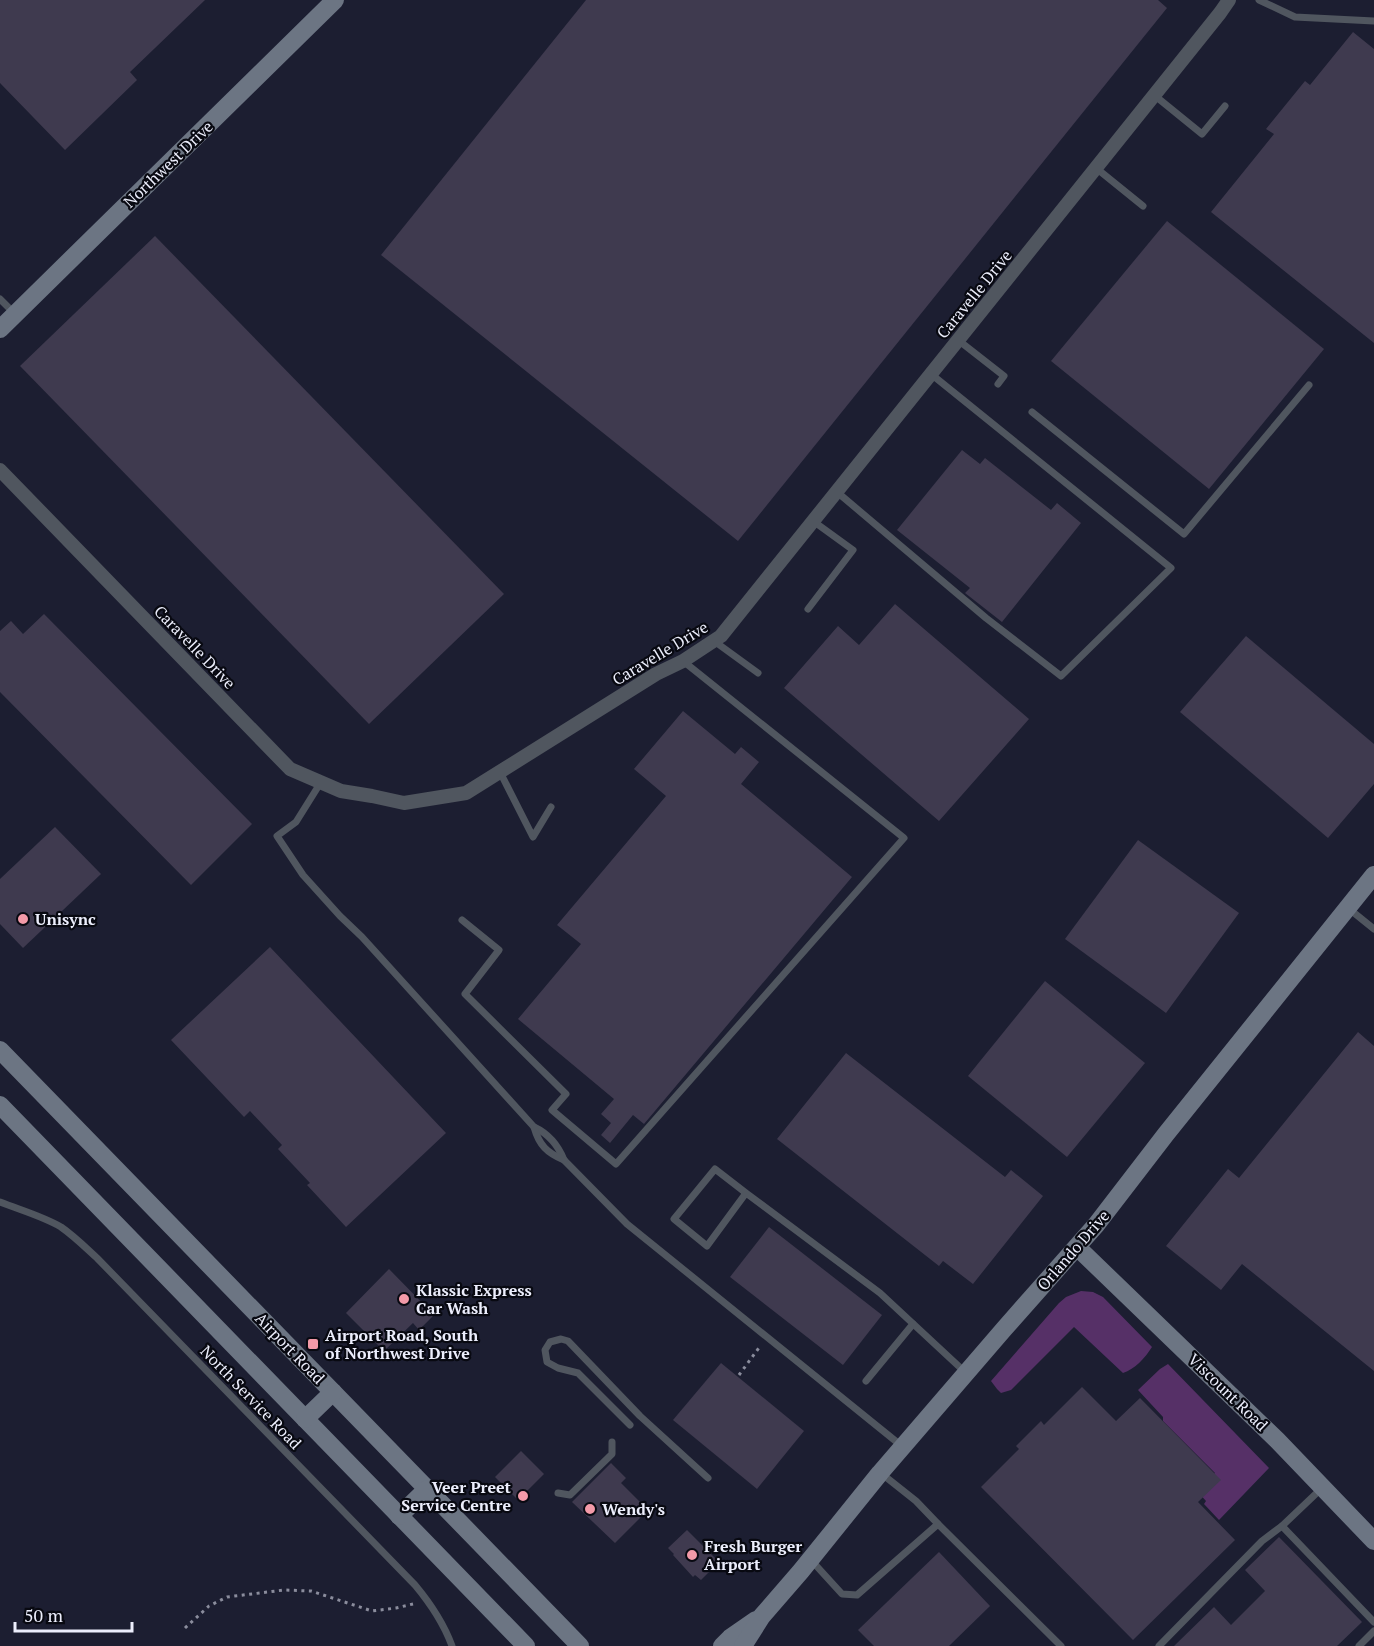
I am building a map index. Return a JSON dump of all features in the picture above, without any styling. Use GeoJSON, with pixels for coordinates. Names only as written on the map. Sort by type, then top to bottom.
{"type":"FeatureCollection","features":[{"type":"Feature","properties":{"kind":"street","name":"Northwest Drive"},"geometry":{"type":"LineString","coordinates":[[0,329],[335,0]]}},
{"type":"Feature","properties":{"kind":"street","name":"Caravelle Drive"},"geometry":{"type":"LineString","coordinates":[[0,470],[290,769],[341,791],[404,803],[466,793],[721,636],[1229,0]]}},
{"type":"Feature","properties":{"kind":"street","name":"Orlando Drive"},"geometry":{"type":"LineString","coordinates":[[743,1646],[762,1616],[811,1560],[880,1473],[1078,1248],[1172,1126],[1374,875]]}},
{"type":"Feature","properties":{"kind":"street","name":"Airport Road"},"geometry":{"type":"LineString","coordinates":[[0,1050],[580,1646]]}},
{"type":"Feature","properties":{"kind":"street"},"geometry":{"type":"LineString","coordinates":[[0,1106],[526,1646]]}},
{"type":"Feature","properties":{"kind":"street","name":"Viscount Road"},"geometry":{"type":"LineString","coordinates":[[1078,1248],[1269,1432],[1374,1541]]}},
{"type":"Feature","properties":{"kind":"street"},"geometry":{"type":"LineString","coordinates":[[305,1419],[333,1392]]}},
{"type":"Feature","properties":{"kind":"street"},"geometry":{"type":"LineString","coordinates":[[399,1516],[427,1489]]}},
{"type":"Feature","properties":{"kind":"street","name":"Orlando Drive"},"geometry":{"type":"LineString","coordinates":[[722,1646],[762,1616]]}},
{"type":"Feature","properties":{"kind":"lane"},"geometry":{"type":"LineString","coordinates":[[1259,0],[1295,17],[1374,21]]}},
{"type":"Feature","properties":{"kind":"lane"},"geometry":{"type":"LineString","coordinates":[[1154,95],[1202,134],[1225,106]]}},
{"type":"Feature","properties":{"kind":"lane"},"geometry":{"type":"LineString","coordinates":[[1095,168],[1143,206]]}},
{"type":"Feature","properties":{"kind":"lane"},"geometry":{"type":"LineString","coordinates":[[0,299],[15,314]]}},
{"type":"Feature","properties":{"kind":"lane"},"geometry":{"type":"LineString","coordinates":[[958,340],[1004,376],[998,384]]}},
{"type":"Feature","properties":{"kind":"lane"},"geometry":{"type":"LineString","coordinates":[[837,492],[986,618],[1061,676],[1171,568],[931,374]]}},
{"type":"Feature","properties":{"kind":"lane"},"geometry":{"type":"LineString","coordinates":[[1032,412],[1184,534],[1309,385]]}},
{"type":"Feature","properties":{"kind":"lane"},"geometry":{"type":"LineString","coordinates":[[808,609],[853,550],[813,521]]}},
{"type":"Feature","properties":{"kind":"lane"},"geometry":{"type":"LineString","coordinates":[[714,641],[758,673]]}},
{"type":"Feature","properties":{"kind":"lane"},"geometry":{"type":"LineString","coordinates":[[462,920],[499,950],[465,994],[566,1094],[552,1110],[616,1164],[904,838],[683,661]]}},
{"type":"Feature","properties":{"kind":"lane"},"geometry":{"type":"LineString","coordinates":[[500,772],[533,837],[551,807]]}},
{"type":"Feature","properties":{"kind":"lane"},"geometry":{"type":"LineString","coordinates":[[321,782],[296,822],[278,836],[303,874],[534,1127],[545,1132],[559,1148],[564,1160],[627,1224],[903,1447]]}},
{"type":"Feature","properties":{"kind":"lane"},"geometry":{"type":"LineString","coordinates":[[1348,908],[1374,929]]}},
{"type":"Feature","properties":{"kind":"lane"},"geometry":{"type":"LineString","coordinates":[[747,1193],[707,1246],[674,1219],[715,1169],[747,1193],[880,1293],[966,1373]]}},
{"type":"Feature","properties":{"kind":"lane","name":"North Service Road"},"geometry":{"type":"LineString","coordinates":[[0,1202],[44,1218],[60,1227],[90,1252],[406,1577],[427,1600],[439,1618],[452,1646]]}},
{"type":"Feature","properties":{"kind":"lane"},"geometry":{"type":"LineString","coordinates":[[866,1381],[913,1324]]}},
{"type":"Feature","properties":{"kind":"lane"},"geometry":{"type":"LineString","coordinates":[[630,1425],[578,1373],[558,1368],[547,1362],[545,1350],[550,1342],[561,1339],[568,1341],[640,1416],[708,1479]]}},
{"type":"Feature","properties":{"kind":"lane"},"geometry":{"type":"LineString","coordinates":[[558,1493],[570,1495],[612,1454],[612,1442]]}},
{"type":"Feature","properties":{"kind":"lane"},"geometry":{"type":"LineString","coordinates":[[880,1473],[916,1501],[1061,1646]]}},
{"type":"Feature","properties":{"kind":"lane"},"geometry":{"type":"LineString","coordinates":[[1159,1646],[1262,1540],[1282,1526],[1323,1487]]}},
{"type":"Feature","properties":{"kind":"lane"},"geometry":{"type":"LineString","coordinates":[[811,1560],[842,1594],[856,1595],[938,1524]]}},
{"type":"Feature","properties":{"kind":"lane"},"geometry":{"type":"LineString","coordinates":[[1282,1526],[1374,1622]]}},
{"type":"Feature","properties":{"kind":"lane"},"geometry":{"type":"LineString","coordinates":[[1359,1646],[1374,1631]]}},
{"type":"Feature","properties":{"kind":"path"},"geometry":{"type":"LineString","coordinates":[[739,1375],[767,1337]]}},
{"type":"Feature","properties":{"kind":"path"},"geometry":{"type":"LineString","coordinates":[[185,1628],[209,1606],[227,1597],[284,1590],[311,1591],[372,1611],[427,1600]]}},
{"type":"Feature","properties":{"kind":"shaded area"},"geometry":{"type":"Polygon","coordinates":[[[1081,1291],[1093,1292],[1103,1297],[1152,1347],[1146,1355],[1136,1366],[1123,1373],[1074,1327],[1011,1390],[1001,1393],[991,1381],[1059,1303],[1066,1297],[1081,1291]]]}},
{"type":"Feature","properties":{"kind":"shaded area"},"geometry":{"type":"Polygon","coordinates":[[[1168,1364],[1269,1468],[1219,1520],[1204,1504],[1206,1501],[1197,1491],[1215,1473],[1163,1421],[1163,1417],[1138,1390],[1168,1364]]]}},
{"type":"Feature","properties":{"kind":"building"},"geometry":{"type":"Polygon","coordinates":[[[0,0],[205,0],[130,72],[137,80],[65,150],[0,83],[0,0]]]}},
{"type":"Feature","properties":{"kind":"building"},"geometry":{"type":"Polygon","coordinates":[[[586,0],[1158,0],[1167,8],[738,541],[381,255],[586,0]]]}},
{"type":"Feature","properties":{"kind":"building"},"geometry":{"type":"Polygon","coordinates":[[[1353,32],[1374,49],[1374,343],[1211,212],[1274,134],[1266,129],[1305,81],[1310,85],[1353,32]]]}},
{"type":"Feature","properties":{"kind":"building"},"geometry":{"type":"Polygon","coordinates":[[[1167,221],[1324,349],[1209,489],[1051,361],[1167,221]]]}},
{"type":"Feature","properties":{"kind":"building"},"geometry":{"type":"Polygon","coordinates":[[[155,236],[504,594],[369,724],[20,366],[155,236]]]}},
{"type":"Feature","properties":{"kind":"building"},"geometry":{"type":"Polygon","coordinates":[[[962,450],[980,464],[985,458],[1051,510],[1057,503],[1081,523],[1002,622],[965,593],[970,588],[897,530],[962,450]]]}},
{"type":"Feature","properties":{"kind":"building"},"geometry":{"type":"Polygon","coordinates":[[[895,604],[1029,719],[939,821],[784,688],[838,626],[859,645],[895,604]]]}},
{"type":"Feature","properties":{"kind":"building"},"geometry":{"type":"Polygon","coordinates":[[[44,614],[252,824],[191,885],[0,692],[0,631],[11,621],[23,634],[44,614]]]}},
{"type":"Feature","properties":{"kind":"building"},"geometry":{"type":"Polygon","coordinates":[[[1246,636],[1374,744],[1374,784],[1328,838],[1180,712],[1246,636]]]}},
{"type":"Feature","properties":{"kind":"building"},"geometry":{"type":"Polygon","coordinates":[[[683,711],[735,754],[741,747],[759,762],[741,784],[852,877],[644,1124],[633,1115],[610,1143],[601,1135],[611,1123],[601,1114],[614,1099],[518,1019],[581,944],[557,925],[666,796],[634,769],[683,711]]]}},
{"type":"Feature","properties":{"kind":"building"},"geometry":{"type":"Polygon","coordinates":[[[55,827],[101,874],[23,948],[0,924],[0,879],[55,827]]]}},
{"type":"Feature","properties":{"kind":"building"},"geometry":{"type":"Polygon","coordinates":[[[1138,840],[1239,913],[1166,1013],[1065,939],[1138,840]]]}},
{"type":"Feature","properties":{"kind":"building"},"geometry":{"type":"Polygon","coordinates":[[[270,947],[446,1133],[346,1227],[278,1149],[282,1145],[250,1111],[244,1117],[171,1040],[270,947]]]}},
{"type":"Feature","properties":{"kind":"building"},"geometry":{"type":"Polygon","coordinates":[[[1045,981],[1145,1063],[1067,1157],[968,1076],[1045,981]]]}},
{"type":"Feature","properties":{"kind":"building"},"geometry":{"type":"Polygon","coordinates":[[[1358,1032],[1374,1046],[1374,1371],[1242,1264],[1221,1290],[1166,1246],[1228,1169],[1239,1178],[1358,1032]]]}},
{"type":"Feature","properties":{"kind":"building"},"geometry":{"type":"Polygon","coordinates":[[[846,1053],[1005,1177],[1011,1170],[1043,1196],[973,1284],[943,1261],[939,1266],[777,1139],[846,1053]]]}},
{"type":"Feature","properties":{"kind":"building"},"geometry":{"type":"Polygon","coordinates":[[[769,1227],[882,1315],[843,1365],[730,1277],[769,1227]]]}},
{"type":"Feature","properties":{"kind":"building"},"geometry":{"type":"Polygon","coordinates":[[[389,1269],[434,1315],[419,1330],[413,1323],[384,1351],[346,1313],[389,1269]]]}},
{"type":"Feature","properties":{"kind":"building"},"geometry":{"type":"Polygon","coordinates":[[[721,1363],[804,1431],[757,1489],[673,1420],[721,1363]]]}},
{"type":"Feature","properties":{"kind":"building"},"geometry":{"type":"Polygon","coordinates":[[[1082,1387],[1116,1421],[1140,1398],[1221,1480],[1198,1502],[1235,1540],[1133,1640],[981,1487],[1019,1449],[1016,1446],[1041,1421],[1044,1425],[1082,1387]]]}},
{"type":"Feature","properties":{"kind":"building"},"geometry":{"type":"Polygon","coordinates":[[[521,1451],[544,1474],[518,1500],[495,1477],[521,1451]]]}},
{"type":"Feature","properties":{"kind":"building"},"geometry":{"type":"Polygon","coordinates":[[[611,1463],[626,1478],[621,1483],[648,1510],[615,1543],[572,1502],[611,1463]]]}},
{"type":"Feature","properties":{"kind":"building","name":"Fresh Burger Airport"},"geometry":{"type":"Polygon","coordinates":[[[687,1530],[719,1562],[701,1580],[695,1575],[693,1577],[668,1548],[687,1530]]]}},
{"type":"Feature","properties":{"kind":"building"},"geometry":{"type":"Polygon","coordinates":[[[1279,1537],[1362,1622],[1337,1646],[1174,1646],[1214,1607],[1231,1625],[1265,1591],[1245,1570],[1279,1537]]]}},
{"type":"Feature","properties":{"kind":"building"},"geometry":{"type":"Polygon","coordinates":[[[939,1552],[990,1606],[949,1646],[874,1646],[858,1630],[939,1552]]]}},
{"type":"Feature","properties":{"kind":"place","name":"Unisync"},"geometry":{"type":"Point","coordinates":[23,919]}},
{"type":"Feature","properties":{"kind":"place","name":"Klassic Express Car Wash"},"geometry":{"type":"Point","coordinates":[404,1299]}},
{"type":"Feature","properties":{"kind":"place","name":"Airport Road, South of Northwest Drive"},"geometry":{"type":"Point","coordinates":[313,1344]}},
{"type":"Feature","properties":{"kind":"place","name":"Veer Preet Service Centre"},"geometry":{"type":"Point","coordinates":[523,1496]}},
{"type":"Feature","properties":{"kind":"place","name":"Wendy's"},"geometry":{"type":"Point","coordinates":[590,1509]}},
{"type":"Feature","properties":{"kind":"place","name":"Fresh Burger Airport"},"geometry":{"type":"Point","coordinates":[692,1555]}}]}
